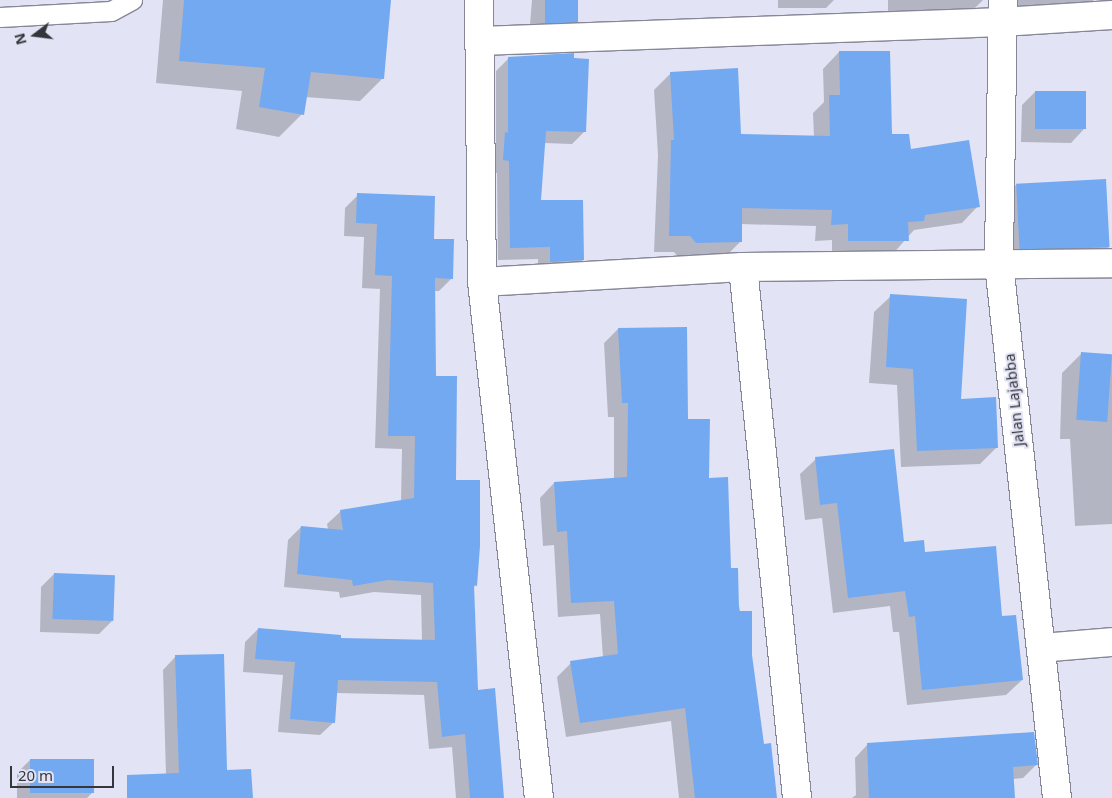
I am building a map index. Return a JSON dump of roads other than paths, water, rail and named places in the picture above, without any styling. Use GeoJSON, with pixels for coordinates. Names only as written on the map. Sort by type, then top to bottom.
{"type":"FeatureCollection","features":[{"type":"Feature","properties":{"kind":"street"},"geometry":{"type":"LineString","coordinates":[[479,0],[482,282],[539,798]]}},
{"type":"Feature","properties":{"kind":"street"},"geometry":{"type":"LineString","coordinates":[[480,41],[1002,11],[1112,14]]}},
{"type":"Feature","properties":{"kind":"street","name":"Jalan Lajabba"},"geometry":{"type":"LineString","coordinates":[[1002,11],[999,264],[1058,798]]}},
{"type":"Feature","properties":{"kind":"street"},"geometry":{"type":"LineString","coordinates":[[482,282],[743,267],[1112,262]]}},
{"type":"Feature","properties":{"kind":"street"},"geometry":{"type":"LineString","coordinates":[[743,267],[797,798]]}},
{"type":"Feature","properties":{"kind":"street"},"geometry":{"type":"LineString","coordinates":[[1041,648],[1112,642]]}},
{"type":"Feature","properties":{"kind":"lane"},"geometry":{"type":"LineString","coordinates":[[0,16],[112,11],[132,0]]}}]}
